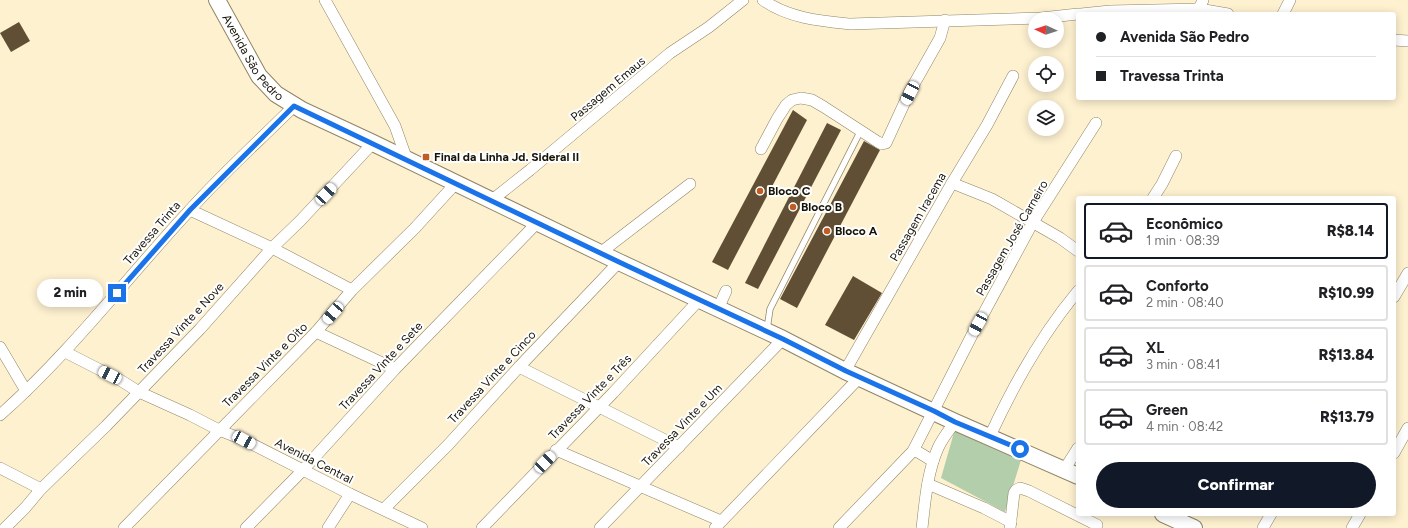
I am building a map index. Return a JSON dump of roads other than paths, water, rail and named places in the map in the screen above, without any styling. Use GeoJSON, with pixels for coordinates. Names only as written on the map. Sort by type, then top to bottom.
{"type":"FeatureCollection","features":[{"type":"Feature","properties":{"kind":"main road","name":"Avenida São Pedro"},"geometry":{"type":"LineString","coordinates":[[217,0],[259,76],[276,94],[294,106],[783,339],[846,371],[955,422],[990,436],[1071,473]]}},
{"type":"Feature","properties":{"kind":"main road"},"geometry":{"type":"LineString","coordinates":[[1167,516],[1186,526]]}},
{"type":"Feature","properties":{"kind":"street"},"geometry":{"type":"LineString","coordinates":[[325,0],[395,126],[407,160]]}},
{"type":"Feature","properties":{"kind":"street","name":"Passagem Emaus"},"geometry":{"type":"LineString","coordinates":[[492,200],[670,53],[709,27],[743,0]]}},
{"type":"Feature","properties":{"kind":"street"},"geometry":{"type":"LineString","coordinates":[[763,0],[787,13],[819,21],[865,24],[945,20],[1041,18],[1076,14]]}},
{"type":"Feature","properties":{"kind":"street"},"geometry":{"type":"LineString","coordinates":[[1284,12],[1290,0]]}},
{"type":"Feature","properties":{"kind":"street"},"geometry":{"type":"LineString","coordinates":[[1100,12],[1201,5],[1222,12]]}},
{"type":"Feature","properties":{"kind":"street"},"geometry":{"type":"LineString","coordinates":[[761,149],[786,105],[792,100],[801,98],[812,100],[860,132],[882,144],[888,141],[910,93],[940,38],[945,20]]}},
{"type":"Feature","properties":{"kind":"street"},"geometry":{"type":"LineString","coordinates":[[1396,40],[1408,41]]}},
{"type":"Feature","properties":{"kind":"street","name":"Passagem Iracema"},"geometry":{"type":"LineString","coordinates":[[846,371],[952,183],[987,125],[1013,76]]}},
{"type":"Feature","properties":{"kind":"street","name":"Travessa Trinta"},"geometry":{"type":"LineString","coordinates":[[0,414],[26,391],[65,352],[190,210],[294,106]]}},
{"type":"Feature","properties":{"kind":"street","name":"Passagem José Carneiro"},"geometry":{"type":"LineString","coordinates":[[934,411],[972,335],[1033,222],[1096,123]]}},
{"type":"Feature","properties":{"kind":"street","name":"Travessa Vinte e Nove"},"geometry":{"type":"LineString","coordinates":[[5,528],[41,489],[106,426],[200,329],[272,248],[316,205],[373,143]]}},
{"type":"Feature","properties":{"kind":"street"},"geometry":{"type":"LineString","coordinates":[[1154,196],[1176,156]]}},
{"type":"Feature","properties":{"kind":"street","name":"Travessa Vinte e Oito"},"geometry":{"type":"LineString","coordinates":[[124,528],[316,332],[352,290],[415,228],[456,183]]}},
{"type":"Feature","properties":{"kind":"street"},"geometry":{"type":"LineString","coordinates":[[952,183],[992,199],[1060,238],[1076,250]]}},
{"type":"Feature","properties":{"kind":"street"},"geometry":{"type":"LineString","coordinates":[[600,253],[690,184]]}},
{"type":"Feature","properties":{"kind":"street"},"geometry":{"type":"LineString","coordinates":[[190,210],[272,248],[352,290]]}},
{"type":"Feature","properties":{"kind":"street","name":"Travessa Vinte e Sete"},"geometry":{"type":"LineString","coordinates":[[246,528],[304,470],[394,369],[537,223]]}},
{"type":"Feature","properties":{"kind":"street","name":"Travessa Vinte e Cinco"},"geometry":{"type":"LineString","coordinates":[[384,509],[448,445],[519,367],[619,262]]}},
{"type":"Feature","properties":{"kind":"street"},"geometry":{"type":"LineString","coordinates":[[1396,294],[1408,273]]}},
{"type":"Feature","properties":{"kind":"street"},"geometry":{"type":"LineString","coordinates":[[718,309],[726,291]]}},
{"type":"Feature","properties":{"kind":"street"},"geometry":{"type":"LineString","coordinates":[[990,436],[1005,402],[1028,360],[1076,294]]}},
{"type":"Feature","properties":{"kind":"street","name":"Travessa Vinte e Três"},"geometry":{"type":"LineString","coordinates":[[482,528],[556,450],[613,393],[699,300]]}},
{"type":"Feature","properties":{"kind":"street"},"geometry":{"type":"LineString","coordinates":[[316,332],[394,369]]}},
{"type":"Feature","properties":{"kind":"street","name":"Travessa Vinte e Um"},"geometry":{"type":"LineString","coordinates":[[600,528],[783,339]]}},
{"type":"Feature","properties":{"kind":"street"},"geometry":{"type":"LineString","coordinates":[[0,348],[26,391]]}},
{"type":"Feature","properties":{"kind":"street","name":"Avenida Central"},"geometry":{"type":"LineString","coordinates":[[65,352],[120,380],[139,392],[219,430],[244,440],[350,494],[422,528]]}},
{"type":"Feature","properties":{"kind":"street"},"geometry":{"type":"LineString","coordinates":[[519,367],[678,447]]}},
{"type":"Feature","properties":{"kind":"street"},"geometry":{"type":"LineString","coordinates":[[556,450],[640,487],[718,525],[860,377]]}},
{"type":"Feature","properties":{"kind":"street"},"geometry":{"type":"LineString","coordinates":[[839,528],[913,451],[934,411]]}},
{"type":"Feature","properties":{"kind":"street"},"geometry":{"type":"LineString","coordinates":[[922,528],[928,484],[933,461],[939,447],[955,422]]}},
{"type":"Feature","properties":{"kind":"street"},"geometry":{"type":"LineString","coordinates":[[1396,449],[1408,428]]}},
{"type":"Feature","properties":{"kind":"street"},"geometry":{"type":"LineString","coordinates":[[913,451],[918,452],[933,461]]}},
{"type":"Feature","properties":{"kind":"street"},"geometry":{"type":"LineString","coordinates":[[1071,473],[1076,455]]}},
{"type":"Feature","properties":{"kind":"street"},"geometry":{"type":"LineString","coordinates":[[0,468],[41,489]]}},
{"type":"Feature","properties":{"kind":"street"},"geometry":{"type":"LineString","coordinates":[[928,484],[984,508],[1010,525],[1014,493],[1020,488],[1076,512]]}},
{"type":"Feature","properties":{"kind":"street"},"geometry":{"type":"LineString","coordinates":[[328,528],[350,494]]}},
{"type":"Feature","properties":{"kind":"street"},"geometry":{"type":"LineString","coordinates":[[1085,516],[1098,522]]}},
{"type":"Feature","properties":{"kind":"street"},"geometry":{"type":"LineString","coordinates":[[1263,528],[1270,516]]}},
{"type":"Feature","properties":{"kind":"street"},"geometry":{"type":"LineString","coordinates":[[1352,528],[1359,516]]}},
{"type":"Feature","properties":{"kind":"lane"},"geometry":{"type":"LineString","coordinates":[[766,332],[770,309],[860,132]]}},
{"type":"Feature","properties":{"kind":"place","name":"Final da Linha Jd. Sideral II"},"geometry":{"type":"Point","coordinates":[426,157]}},
{"type":"Feature","properties":{"kind":"place","name":"Bloco C"},"geometry":{"type":"Point","coordinates":[760,191]}},
{"type":"Feature","properties":{"kind":"place","name":"Bloco B"},"geometry":{"type":"Point","coordinates":[793,207]}},
{"type":"Feature","properties":{"kind":"place","name":"Bloco A"},"geometry":{"type":"Point","coordinates":[827,231]}}]}
